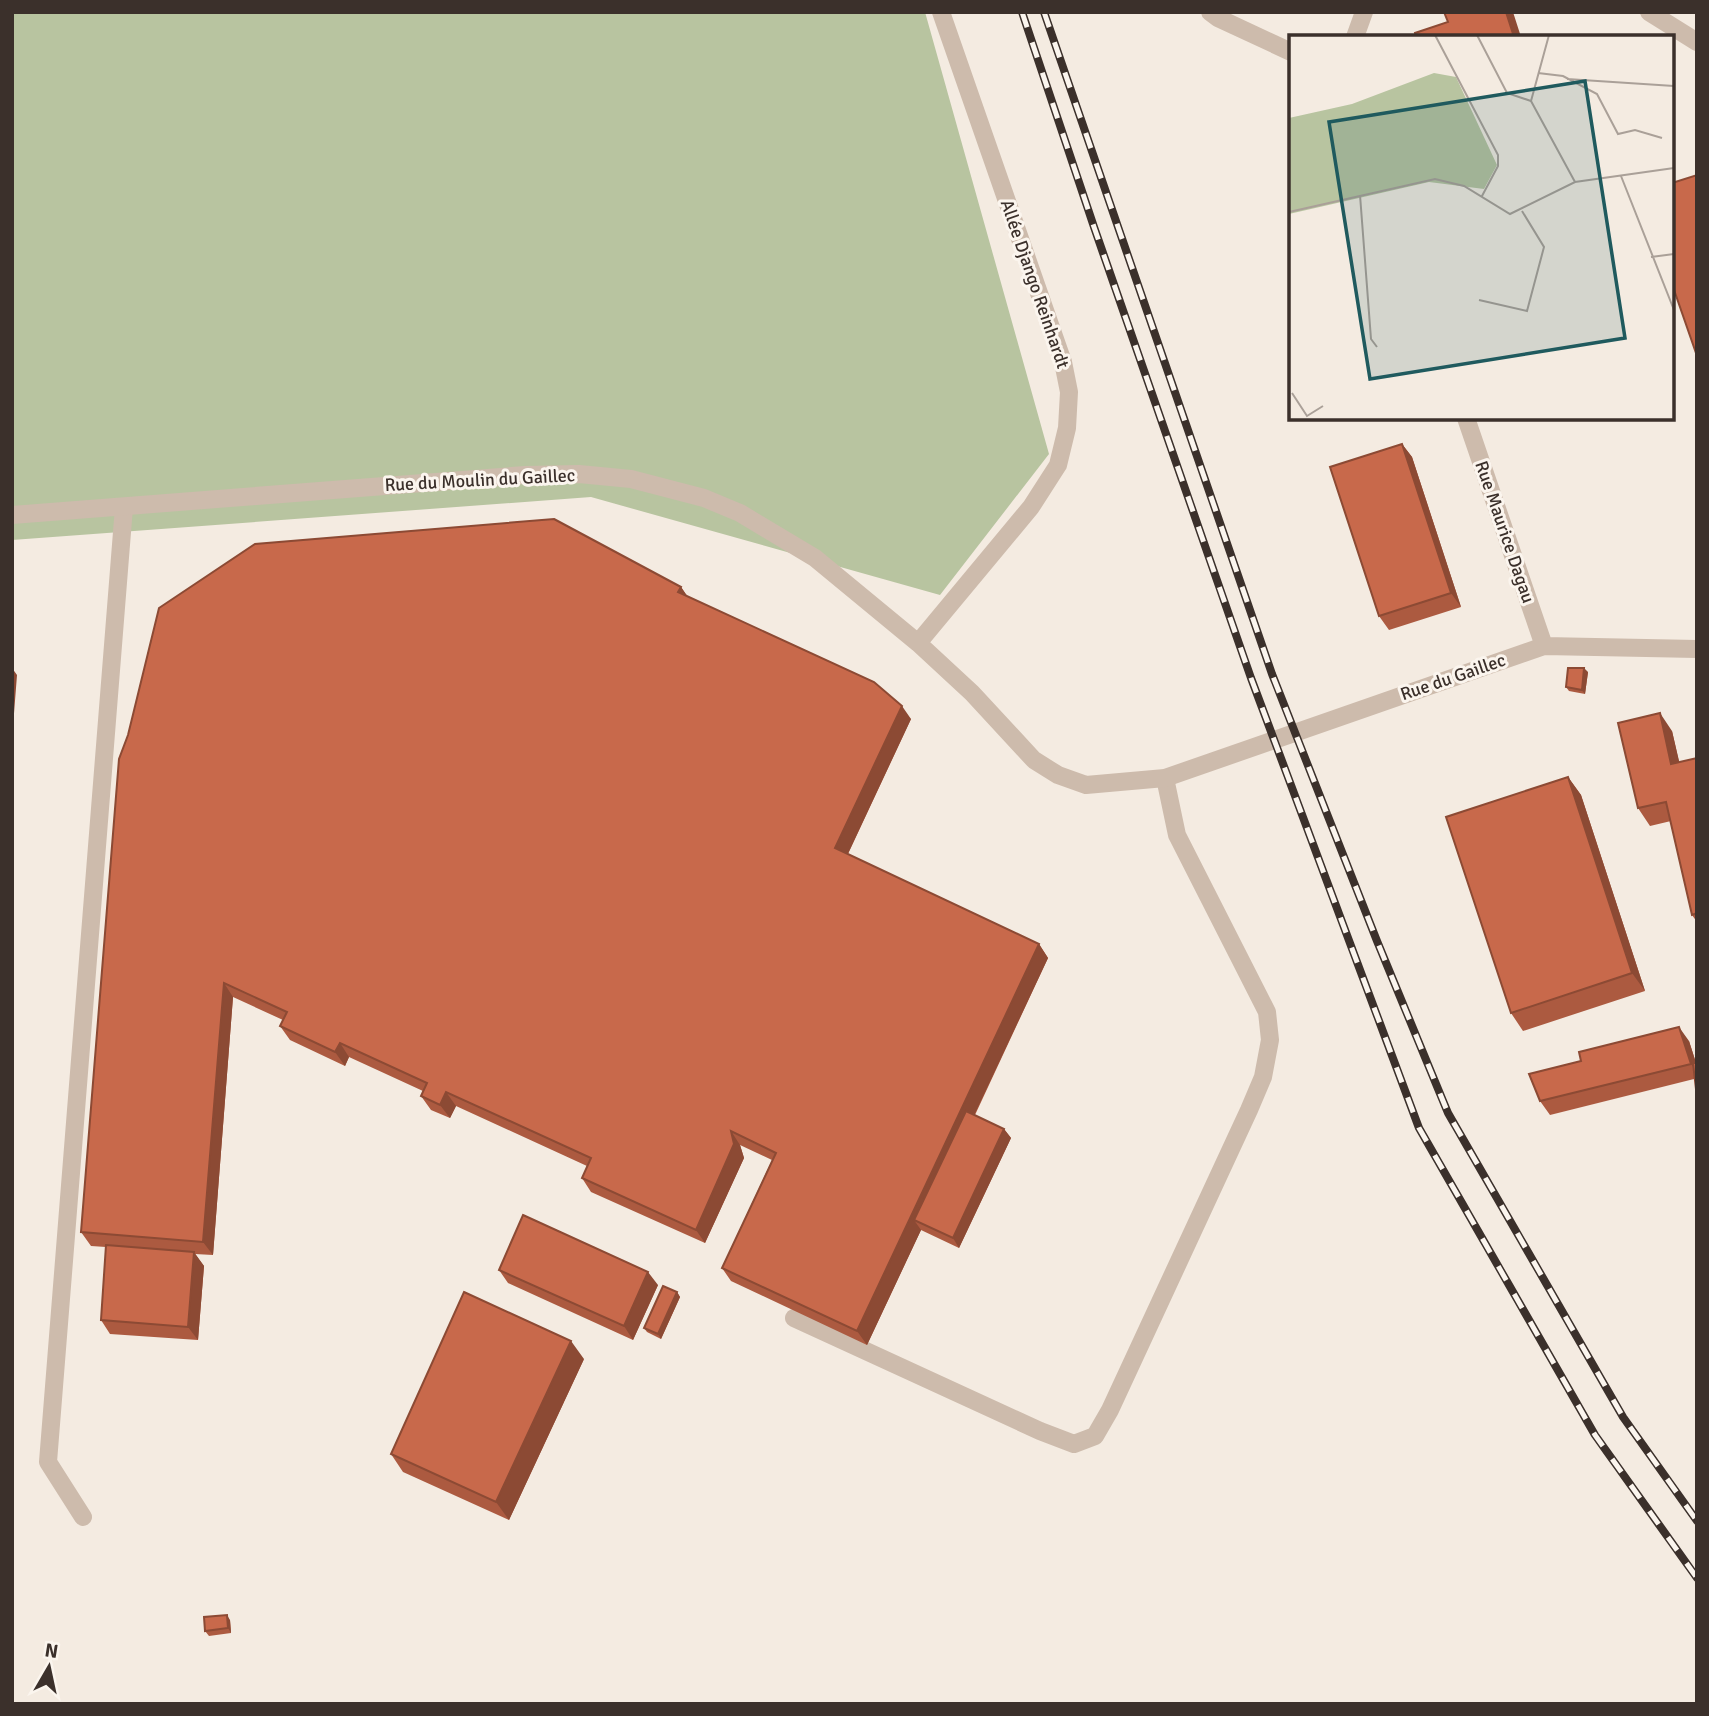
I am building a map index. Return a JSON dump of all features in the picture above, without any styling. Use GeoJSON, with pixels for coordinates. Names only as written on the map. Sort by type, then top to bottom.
{"type":"FeatureCollection","features":[{"type":"Feature","properties":{"kind":"street","name":"Allée Django Reinhardt"},"geometry":{"type":"LineString","coordinates":[[918,643],[1031,507],[1058,465],[1067,428],[1069,392],[1063,362],[942,12]]}},
{"type":"Feature","properties":{"kind":"street"},"geometry":{"type":"LineString","coordinates":[[1210,12],[1289,51]]}},
{"type":"Feature","properties":{"kind":"street"},"geometry":{"type":"LineString","coordinates":[[1356,35],[1364,12]]}},
{"type":"Feature","properties":{"kind":"street"},"geometry":{"type":"LineString","coordinates":[[1649,12],[1697,42]]}},
{"type":"Feature","properties":{"kind":"street","name":"Rue Maurice Dagau"},"geometry":{"type":"LineString","coordinates":[[1467,420],[1544,646]]}},
{"type":"Feature","properties":{"kind":"street","name":"Rue du Moulin du Gaillec"},"geometry":{"type":"LineString","coordinates":[[12,515],[524,475],[579,474],[631,479],[704,498],[740,513],[815,558],[918,643],[972,693],[1034,760],[1058,775],[1086,785],[1165,778],[1219,758]]}},
{"type":"Feature","properties":{"kind":"street"},"geometry":{"type":"LineString","coordinates":[[83,1517],[48,1462],[124,506]]}},
{"type":"Feature","properties":{"kind":"street","name":"Rue du Gaillec"},"geometry":{"type":"LineString","coordinates":[[1219,758],[1544,646],[1697,649]]}},
{"type":"Feature","properties":{"kind":"street"},"geometry":{"type":"LineString","coordinates":[[794,1318],[1040,1431],[1074,1444],[1095,1436],[1110,1410],[1249,1110],[1263,1077],[1270,1041],[1267,1013],[1177,835],[1165,778]]}},
{"type":"Feature","properties":{"kind":"green space"},"geometry":{"type":"Polygon","coordinates":[[[12,12],[925,12],[1049,454],[940,595],[591,497],[12,540],[12,12]]]}},
{"type":"Feature","properties":{"kind":"building"},"geometry":{"type":"Polygon","coordinates":[[[1444,12],[1506,12],[1513,35],[1416,35],[1448,22],[1444,12]]]}},
{"type":"Feature","properties":{"kind":"building"},"geometry":{"type":"Polygon","coordinates":[[[1697,175],[1697,356],[1674,290],[1674,182],[1697,175]]]}},
{"type":"Feature","properties":{"kind":"building"},"geometry":{"type":"Polygon","coordinates":[[[1402,444],[1451,593],[1379,616],[1330,467],[1402,444]]]}},
{"type":"Feature","properties":{"kind":"building"},"geometry":{"type":"Polygon","coordinates":[[[554,519],[681,587],[678,592],[874,682],[902,706],[835,848],[1039,944],[857,1331],[722,1268],[776,1153],[731,1131],[734,1144],[696,1230],[582,1178],[591,1158],[446,1092],[440,1105],[421,1096],[427,1083],[340,1043],[335,1052],[280,1026],[287,1012],[224,983],[203,1242],[81,1232],[119,759],[128,735],[159,608],[255,544],[554,519]]]}},
{"type":"Feature","properties":{"kind":"building"},"geometry":{"type":"Polygon","coordinates":[[[1568,668],[1584,668],[1582,690],[1566,687],[1568,668]]]}},
{"type":"Feature","properties":{"kind":"building"},"geometry":{"type":"Polygon","coordinates":[[[1660,713],[1671,764],[1697,758],[1697,913],[1692,915],[1666,802],[1638,808],[1618,723],[1660,713]]]}},
{"type":"Feature","properties":{"kind":"building"},"geometry":{"type":"Polygon","coordinates":[[[1568,777],[1632,973],[1511,1013],[1446,817],[1568,777]]]}},
{"type":"Feature","properties":{"kind":"building"},"geometry":{"type":"Polygon","coordinates":[[[1679,1027],[1691,1064],[1540,1101],[1529,1074],[1581,1061],[1579,1052],[1679,1027]]]}},
{"type":"Feature","properties":{"kind":"building"},"geometry":{"type":"Polygon","coordinates":[[[1693,1063],[1697,1063],[1697,1098],[1693,1063]]]}},
{"type":"Feature","properties":{"kind":"building"},"geometry":{"type":"Polygon","coordinates":[[[966,1111],[1004,1129],[953,1238],[914,1220],[966,1111]]]}},
{"type":"Feature","properties":{"kind":"building"},"geometry":{"type":"Polygon","coordinates":[[[523,1215],[648,1272],[624,1326],[499,1270],[523,1215]]]}},
{"type":"Feature","properties":{"kind":"building"},"geometry":{"type":"Polygon","coordinates":[[[106,1245],[194,1252],[188,1327],[101,1320],[106,1245]]]}},
{"type":"Feature","properties":{"kind":"building"},"geometry":{"type":"Polygon","coordinates":[[[663,1286],[677,1292],[658,1334],[644,1328],[663,1286]]]}},
{"type":"Feature","properties":{"kind":"building"},"geometry":{"type":"Polygon","coordinates":[[[464,1292],[571,1341],[496,1502],[391,1454],[464,1292]]]}},
{"type":"Feature","properties":{"kind":"building"},"geometry":{"type":"Polygon","coordinates":[[[227,1615],[228,1628],[205,1631],[204,1617],[227,1615]]]}},
{"type":"Feature","properties":{"kind":"railway"},"geometry":{"type":"LineString","coordinates":[[1022,12],[1251,678],[1419,1128],[1595,1435],[1697,1578]]}},
{"type":"Feature","properties":{"kind":"railway"},"geometry":{"type":"LineString","coordinates":[[1044,12],[1272,674],[1448,1113],[1623,1417],[1697,1521]]}}]}
